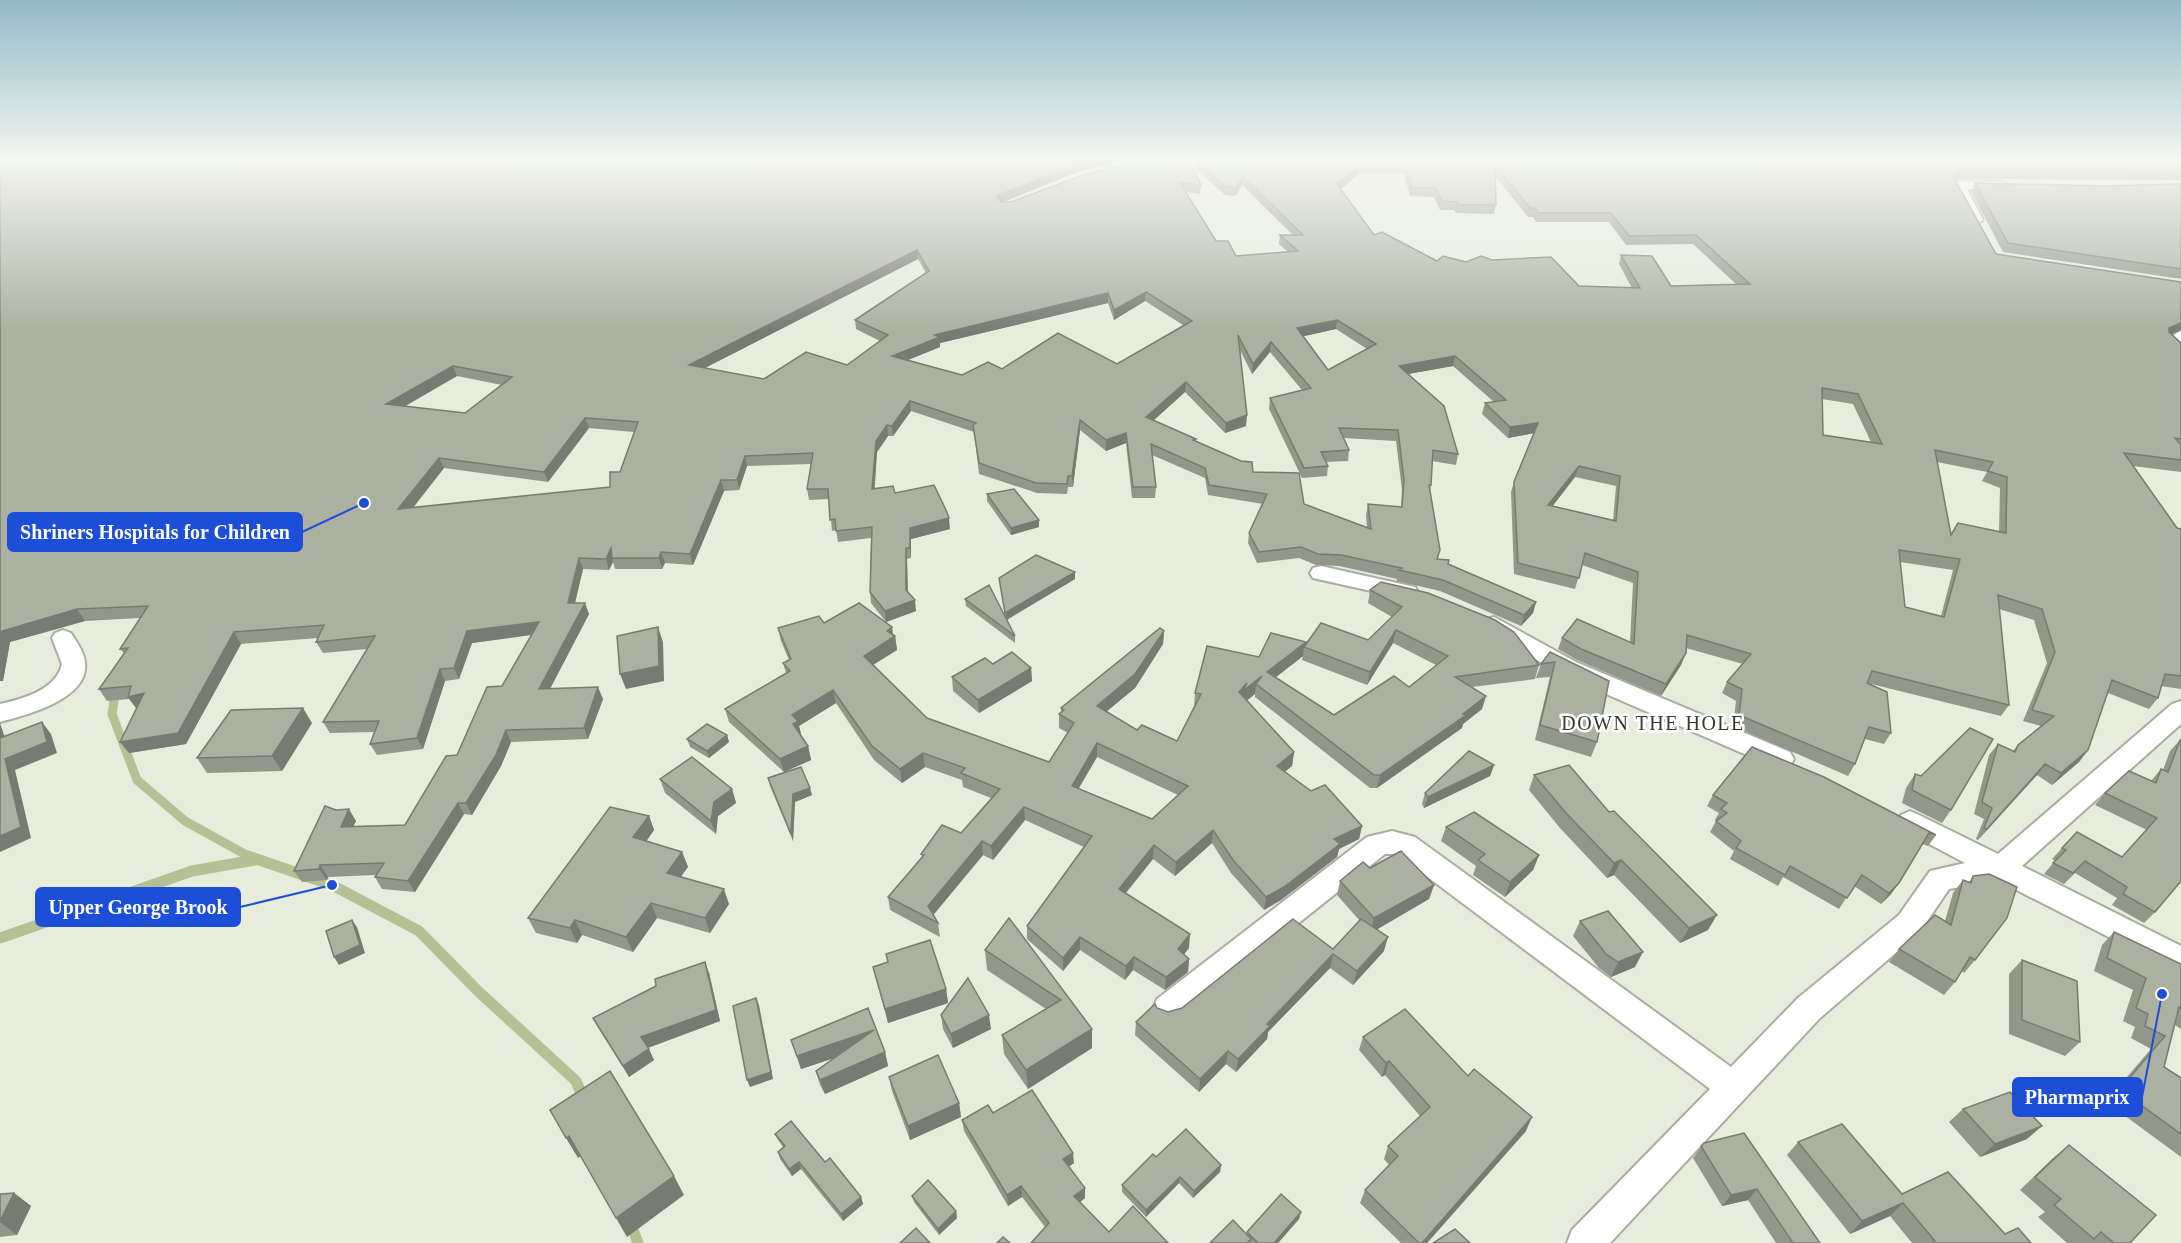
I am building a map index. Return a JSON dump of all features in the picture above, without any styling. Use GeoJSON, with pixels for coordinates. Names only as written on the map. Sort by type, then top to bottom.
{"type":"FeatureCollection","features":[{"type":"Feature","properties":{"kind":"street"},"geometry":{"type":"LineString","coordinates":[[1975,217],[1982,231]]}},
{"type":"Feature","properties":{"kind":"street"},"geometry":{"type":"LineString","coordinates":[[2181,336],[2172,340],[2181,347]]}},
{"type":"Feature","properties":{"kind":"street"},"geometry":{"type":"LineString","coordinates":[[1321,573],[1431,598]]}},
{"type":"Feature","properties":{"kind":"street"},"geometry":{"type":"LineString","coordinates":[[1471,614],[1500,626],[1568,668],[1806,770]]}},
{"type":"Feature","properties":{"kind":"street"},"geometry":{"type":"LineString","coordinates":[[0,714],[29,706],[57,691],[72,674],[74,662],[63,638]]}},
{"type":"Feature","properties":{"kind":"street"},"geometry":{"type":"LineString","coordinates":[[1585,1243],[1809,1008],[1909,924],[1941,879],[2000,869],[2181,710]]}},
{"type":"Feature","properties":{"kind":"street"},"geometry":{"type":"LineString","coordinates":[[1888,811],[2181,961]]}},
{"type":"Feature","properties":{"kind":"street"},"geometry":{"type":"LineString","coordinates":[[1168,1009],[1377,845],[1392,842],[1405,845],[1733,1087]]}},
{"type":"Feature","properties":{"kind":"building"},"geometry":{"type":"Polygon","coordinates":[[[0,217],[1201,217],[1216,241],[1228,241],[1236,256],[1298,251],[1280,235],[1303,235],[1284,217],[1361,217],[1374,235],[1382,232],[1437,261],[1443,256],[1466,262],[1481,256],[1492,260],[1551,257],[1579,286],[1640,288],[1621,255],[1652,256],[1671,286],[1750,284],[1696,235],[1629,236],[1614,217],[1976,217],[1996,254],[2181,282],[2181,323],[2169,328],[2169,332],[2181,343],[2181,439],[2175,438],[2181,445],[2181,460],[2124,453],[2177,528],[2181,529],[2181,676],[2165,674],[2158,698],[2112,680],[2088,750],[2061,773],[2045,764],[1987,829],[1984,828],[1992,808],[1982,802],[1998,744],[2015,752],[2018,745],[2054,716],[2032,710],[2055,652],[2042,609],[1998,595],[2009,705],[1872,671],[1867,683],[1887,692],[1891,733],[1869,727],[1855,764],[1739,715],[1742,689],[1727,682],[1751,654],[1687,635],[1686,653],[1666,684],[1581,649],[1562,638],[1577,619],[1634,644],[1638,572],[1585,553],[1579,578],[1518,563],[1514,482],[1538,423],[1510,427],[1485,403],[1506,400],[1455,356],[1399,366],[1444,406],[1458,454],[1433,450],[1431,485],[1429,485],[1440,550],[1437,559],[1449,560],[1448,564],[1536,602],[1524,615],[1443,580],[1399,570],[1402,568],[1341,555],[1318,554],[1301,547],[1259,552],[1249,533],[1267,494],[1209,485],[1205,468],[1151,444],[1156,487],[1133,487],[1126,433],[1106,440],[1080,420],[1072,476],[1068,476],[1067,484],[1036,483],[979,463],[973,425],[976,423],[910,401],[892,426],[887,425],[876,441],[872,489],[893,486],[895,493],[934,485],[946,510],[949,518],[910,528],[910,548],[906,548],[906,590],[915,600],[885,611],[870,592],[872,527],[836,531],[835,519],[830,520],[828,489],[807,489],[813,453],[745,456],[737,480],[721,480],[690,554],[661,552],[659,558],[612,558],[611,548],[606,559],[579,558],[568,603],[585,603],[539,689],[598,687],[584,728],[506,730],[496,755],[466,803],[458,803],[408,881],[375,877],[384,863],[320,865],[319,869],[294,871],[325,806],[336,810],[349,809],[341,827],[405,825],[446,756],[457,755],[487,687],[502,686],[539,622],[467,631],[454,668],[440,669],[417,738],[370,744],[379,721],[323,722],[375,636],[316,642],[324,625],[234,632],[178,733],[120,742],[144,693],[128,697],[131,686],[99,689],[128,648],[120,649],[148,606],[77,609],[2,631],[0,639],[0,217]],[[917,250],[689,365],[764,379],[806,352],[847,365],[888,335],[855,320],[929,271],[917,250]],[[1146,292],[1114,310],[1108,293],[935,335],[940,337],[892,356],[962,375],[988,362],[1002,369],[1058,333],[1117,364],[1192,321],[1146,292]],[[1337,320],[1297,328],[1328,370],[1376,344],[1337,320]],[[1238,335],[1247,415],[1226,423],[1186,382],[1146,417],[1241,461],[1252,462],[1253,472],[1299,473],[1304,504],[1371,529],[1368,504],[1402,507],[1404,480],[1398,430],[1339,428],[1349,450],[1321,452],[1328,466],[1304,468],[1270,398],[1311,388],[1271,342],[1253,364],[1238,335]],[[453,366],[386,404],[465,413],[512,377],[453,366]],[[1822,388],[1823,435],[1882,444],[1858,394],[1822,388]],[[585,418],[544,472],[439,458],[398,509],[610,487],[610,472],[620,472],[638,422],[585,418]],[[1935,450],[1951,535],[1958,523],[2006,533],[2007,477],[1988,471],[1993,462],[1935,450]],[[1579,466],[1548,505],[1616,521],[1620,476],[1579,466]],[[1899,550],[1905,607],[1944,617],[1960,559],[1899,550]]]}},
{"type":"Feature","properties":{"kind":"building"},"geometry":{"type":"Polygon","coordinates":[[[1994,217],[2181,217],[2181,269],[2008,243],[1994,217]]]}},
{"type":"Feature","properties":{"kind":"building"},"geometry":{"type":"Polygon","coordinates":[[[1014,489],[1039,520],[1011,528],[987,494],[1014,489]]]}},
{"type":"Feature","properties":{"kind":"building"},"geometry":{"type":"Polygon","coordinates":[[[1036,555],[1075,572],[1005,613],[999,578],[1036,555]]]}},
{"type":"Feature","properties":{"kind":"building"},"geometry":{"type":"Polygon","coordinates":[[[1381,582],[1428,593],[1495,620],[1514,632],[1539,665],[1455,677],[1486,696],[1463,714],[1466,715],[1380,775],[1374,775],[1256,684],[1262,676],[1243,691],[1247,683],[1239,692],[1294,752],[1277,766],[1311,791],[1325,785],[1362,826],[1334,839],[1340,844],[1284,887],[1266,897],[1233,860],[1213,830],[1176,862],[1154,845],[1119,889],[1190,934],[1178,949],[1189,959],[1166,977],[1134,957],[1126,966],[1080,937],[1063,958],[1027,926],[1092,836],[1024,807],[991,846],[982,841],[928,906],[938,923],[888,897],[924,855],[921,854],[942,825],[961,833],[1000,789],[961,773],[965,768],[923,753],[900,769],[872,746],[833,690],[792,715],[798,721],[793,724],[808,746],[780,759],[725,709],[790,671],[783,663],[791,659],[778,628],[819,616],[824,623],[859,603],[892,627],[887,631],[895,636],[864,656],[927,718],[1049,762],[1074,723],[1059,714],[1064,710],[1061,708],[1160,628],[1164,631],[1135,674],[1097,706],[1137,730],[1142,725],[1177,741],[1201,694],[1195,693],[1207,646],[1259,657],[1271,633],[1306,642],[1267,672],[1334,715],[1394,676],[1409,687],[1448,656],[1396,630],[1370,672],[1304,647],[1321,623],[1368,640],[1402,607],[1370,590],[1381,582]],[[1097,743],[1072,786],[1152,819],[1188,786],[1097,743]]]}},
{"type":"Feature","properties":{"kind":"building"},"geometry":{"type":"Polygon","coordinates":[[[989,585],[1015,636],[965,599],[989,585]]]}},
{"type":"Feature","properties":{"kind":"building"},"geometry":{"type":"Polygon","coordinates":[[[658,627],[659,666],[620,674],[617,636],[658,627]]]}},
{"type":"Feature","properties":{"kind":"building"},"geometry":{"type":"Polygon","coordinates":[[[1012,652],[1031,668],[978,700],[952,677],[985,658],[993,664],[1012,652]]]}},
{"type":"Feature","properties":{"kind":"building"},"geometry":{"type":"Polygon","coordinates":[[[1550,652],[1609,681],[1597,742],[1540,725],[1555,662],[1541,664],[1550,652]]]}},
{"type":"Feature","properties":{"kind":"building"},"geometry":{"type":"Polygon","coordinates":[[[303,708],[272,756],[197,758],[231,710],[303,708]]]}},
{"type":"Feature","properties":{"kind":"building"},"geometry":{"type":"Polygon","coordinates":[[[42,722],[47,742],[5,759],[21,827],[0,836],[0,738],[42,722]]]}},
{"type":"Feature","properties":{"kind":"building"},"geometry":{"type":"Polygon","coordinates":[[[707,724],[727,735],[707,751],[687,739],[707,724]]]}},
{"type":"Feature","properties":{"kind":"building"},"geometry":{"type":"Polygon","coordinates":[[[1970,728],[1993,739],[1951,810],[1912,790],[1915,774],[1921,776],[1970,728]]]}},
{"type":"Feature","properties":{"kind":"building"},"geometry":{"type":"Polygon","coordinates":[[[2180,740],[2181,881],[2155,912],[2123,894],[2127,887],[2085,861],[2073,873],[2053,863],[2066,850],[2062,848],[2077,832],[2122,857],[2157,818],[2105,793],[2129,771],[2156,783],[2161,769],[2168,772],[2180,740]]]}},
{"type":"Feature","properties":{"kind":"building"},"geometry":{"type":"Polygon","coordinates":[[[1752,747],[1824,777],[1936,835],[1929,833],[1899,883],[1889,893],[1862,875],[1847,898],[1790,866],[1785,875],[1736,848],[1741,841],[1716,821],[1727,813],[1721,809],[1727,803],[1713,795],[1752,747]]]}},
{"type":"Feature","properties":{"kind":"building"},"geometry":{"type":"Polygon","coordinates":[[[1469,751],[1494,765],[1428,797],[1425,793],[1469,751]]]}},
{"type":"Feature","properties":{"kind":"building"},"geometry":{"type":"Polygon","coordinates":[[[692,757],[732,789],[714,802],[711,821],[660,779],[692,757]]]}},
{"type":"Feature","properties":{"kind":"building"},"geometry":{"type":"Polygon","coordinates":[[[1569,765],[1609,812],[1614,811],[1717,915],[1689,928],[1621,860],[1614,863],[1566,813],[1534,775],[1569,765]]]}},
{"type":"Feature","properties":{"kind":"building"},"geometry":{"type":"Polygon","coordinates":[[[801,767],[810,788],[793,794],[791,834],[768,778],[801,767]]]}},
{"type":"Feature","properties":{"kind":"building"},"geometry":{"type":"Polygon","coordinates":[[[610,807],[649,816],[633,837],[682,852],[667,873],[724,889],[705,918],[651,903],[626,937],[575,920],[570,928],[528,918],[610,807]]]}},
{"type":"Feature","properties":{"kind":"building"},"geometry":{"type":"Polygon","coordinates":[[[1474,812],[1539,855],[1510,882],[1478,860],[1485,854],[1446,827],[1474,812]]]}},
{"type":"Feature","properties":{"kind":"building"},"geometry":{"type":"Polygon","coordinates":[[[1401,851],[1434,885],[1374,918],[1340,881],[1363,862],[1370,868],[1401,851]]]}},
{"type":"Feature","properties":{"kind":"building"},"geometry":{"type":"Polygon","coordinates":[[[1989,874],[2017,887],[2007,918],[1975,960],[1970,957],[1955,982],[1899,949],[1935,915],[1951,925],[1963,880],[1971,883],[1973,876],[1989,874]]]}},
{"type":"Feature","properties":{"kind":"building"},"geometry":{"type":"Polygon","coordinates":[[[1608,911],[1643,952],[1618,962],[1606,954],[1580,921],[1608,911]]]}},
{"type":"Feature","properties":{"kind":"building"},"geometry":{"type":"Polygon","coordinates":[[[1009,918],[1092,1029],[1026,1070],[1002,1035],[1061,1000],[985,950],[1009,918]]]}},
{"type":"Feature","properties":{"kind":"building"},"geometry":{"type":"Polygon","coordinates":[[[1293,919],[1333,949],[1361,919],[1388,937],[1357,971],[1333,954],[1267,1024],[1270,1026],[1238,1059],[1228,1051],[1200,1079],[1136,1022],[1155,1004],[1157,1008],[1168,1012],[1182,1008],[1293,919]]]}},
{"type":"Feature","properties":{"kind":"building"},"geometry":{"type":"Polygon","coordinates":[[[352,920],[360,945],[334,957],[326,931],[352,920]]]}},
{"type":"Feature","properties":{"kind":"building"},"geometry":{"type":"Polygon","coordinates":[[[2114,932],[2181,964],[2181,1009],[2179,1007],[2164,1067],[2181,1078],[2181,1134],[2127,1095],[2110,1101],[2165,1036],[2145,1026],[2148,1014],[2136,1008],[2146,978],[2107,958],[2114,932]]]}},
{"type":"Feature","properties":{"kind":"building"},"geometry":{"type":"Polygon","coordinates":[[[930,940],[946,989],[885,1009],[873,967],[888,962],[886,954],[930,940]]]}},
{"type":"Feature","properties":{"kind":"building"},"geometry":{"type":"Polygon","coordinates":[[[2022,960],[2077,981],[2080,1042],[2022,1020],[2022,960]]]}},
{"type":"Feature","properties":{"kind":"building"},"geometry":{"type":"Polygon","coordinates":[[[705,962],[716,1010],[641,1037],[649,1049],[623,1066],[593,1018],[656,986],[655,979],[705,962]]]}},
{"type":"Feature","properties":{"kind":"building"},"geometry":{"type":"Polygon","coordinates":[[[968,978],[989,1015],[951,1034],[941,1015],[968,978]]]}},
{"type":"Feature","properties":{"kind":"building"},"geometry":{"type":"Polygon","coordinates":[[[756,998],[771,1072],[747,1080],[733,1006],[756,998]]]}},
{"type":"Feature","properties":{"kind":"building"},"geometry":{"type":"Polygon","coordinates":[[[868,1008],[885,1052],[820,1080],[816,1071],[874,1030],[797,1056],[791,1040],[868,1008]]]}},
{"type":"Feature","properties":{"kind":"building"},"geometry":{"type":"Polygon","coordinates":[[[1405,1009],[1468,1076],[1474,1069],[1532,1117],[1422,1243],[1419,1243],[1365,1190],[1398,1156],[1388,1146],[1430,1107],[1389,1061],[1386,1063],[1363,1037],[1405,1009]]]}},
{"type":"Feature","properties":{"kind":"building"},"geometry":{"type":"Polygon","coordinates":[[[938,1055],[959,1103],[908,1126],[889,1077],[938,1055]]]}},
{"type":"Feature","properties":{"kind":"building"},"geometry":{"type":"Polygon","coordinates":[[[610,1071],[674,1176],[616,1218],[569,1136],[566,1138],[550,1110],[610,1071]]]}},
{"type":"Feature","properties":{"kind":"building"},"geometry":{"type":"Polygon","coordinates":[[[1032,1090],[1073,1153],[1063,1159],[1085,1188],[1074,1196],[1109,1232],[1133,1206],[1168,1243],[1031,1243],[1049,1223],[1021,1186],[1007,1195],[962,1120],[988,1105],[993,1113],[1032,1090]]]}},
{"type":"Feature","properties":{"kind":"building"},"geometry":{"type":"Polygon","coordinates":[[[2010,1092],[2042,1126],[1995,1144],[1963,1109],[2010,1092]]]}},
{"type":"Feature","properties":{"kind":"building"},"geometry":{"type":"Polygon","coordinates":[[[791,1121],[825,1162],[830,1158],[861,1197],[841,1214],[799,1162],[789,1169],[778,1152],[785,1146],[775,1134],[791,1121]]]}},
{"type":"Feature","properties":{"kind":"building"},"geometry":{"type":"Polygon","coordinates":[[[1842,1124],[1902,1194],[1948,1172],[2005,1234],[2018,1228],[2031,1243],[1933,1243],[1935,1241],[1903,1203],[1862,1221],[1798,1142],[1842,1124]]]}},
{"type":"Feature","properties":{"kind":"building"},"geometry":{"type":"Polygon","coordinates":[[[1186,1129],[1221,1165],[1194,1191],[1180,1177],[1146,1210],[1122,1185],[1153,1154],[1156,1157],[1186,1129]]]}},
{"type":"Feature","properties":{"kind":"building"},"geometry":{"type":"Polygon","coordinates":[[[1744,1133],[1820,1243],[1793,1243],[1757,1189],[1731,1195],[1701,1146],[1704,1143],[1744,1133]]]}},
{"type":"Feature","properties":{"kind":"building"},"geometry":{"type":"Polygon","coordinates":[[[2069,1145],[2156,1215],[2130,1243],[2114,1243],[2101,1232],[2094,1239],[2054,1205],[2061,1199],[2035,1177],[2069,1145]]]}},
{"type":"Feature","properties":{"kind":"building"},"geometry":{"type":"Polygon","coordinates":[[[928,1180],[956,1211],[938,1229],[912,1196],[928,1180]]]}},
{"type":"Feature","properties":{"kind":"building"},"geometry":{"type":"Polygon","coordinates":[[[14,1193],[0,1221],[0,1194],[14,1193]]]}},
{"type":"Feature","properties":{"kind":"building"},"geometry":{"type":"Polygon","coordinates":[[[1281,1194],[1301,1212],[1274,1243],[1258,1243],[1247,1232],[1281,1194]]]}},
{"type":"Feature","properties":{"kind":"building"},"geometry":{"type":"Polygon","coordinates":[[[1233,1220],[1251,1239],[1247,1243],[1210,1243],[1233,1220]]]}},
{"type":"Feature","properties":{"kind":"building"},"geometry":{"type":"Polygon","coordinates":[[[916,1228],[930,1243],[900,1243],[916,1228]]]}},
{"type":"Feature","properties":{"kind":"building"},"geometry":{"type":"Polygon","coordinates":[[[1455,1229],[1470,1243],[1433,1243],[1455,1229]]]}},
{"type":"Feature","properties":{"kind":"building"},"geometry":{"type":"Polygon","coordinates":[[[1003,1237],[1010,1243],[997,1243],[1003,1237]]]}},
{"type":"Feature","properties":{"kind":"waterway"},"geometry":{"type":"LineString","coordinates":[[116,689],[112,714],[137,780],[185,821],[249,856]]}},
{"type":"Feature","properties":{"kind":"waterway"},"geometry":{"type":"LineString","coordinates":[[249,856],[332,885],[419,931],[479,992],[576,1081],[584,1100]]}},
{"type":"Feature","properties":{"kind":"waterway"},"geometry":{"type":"LineString","coordinates":[[0,938],[192,871],[255,860]]}},
{"type":"Feature","properties":{"kind":"waterway"},"geometry":{"type":"LineString","coordinates":[[631,1224],[638,1243]]}},
{"type":"Feature","properties":{"kind":"place","name":"Shriners Hospitals for Children"},"geometry":{"type":"Point","coordinates":[364,503]}},
{"type":"Feature","properties":{"kind":"place","name":"Upper George Brook"},"geometry":{"type":"Point","coordinates":[332,885]}},
{"type":"Feature","properties":{"kind":"place","name":"Pharmaprix"},"geometry":{"type":"Point","coordinates":[2162,994]}},
{"type":"Feature","properties":{"kind":"district","name":"DOWN THE HOLE"},"geometry":{"type":"Point","coordinates":[1653,723]}}]}
